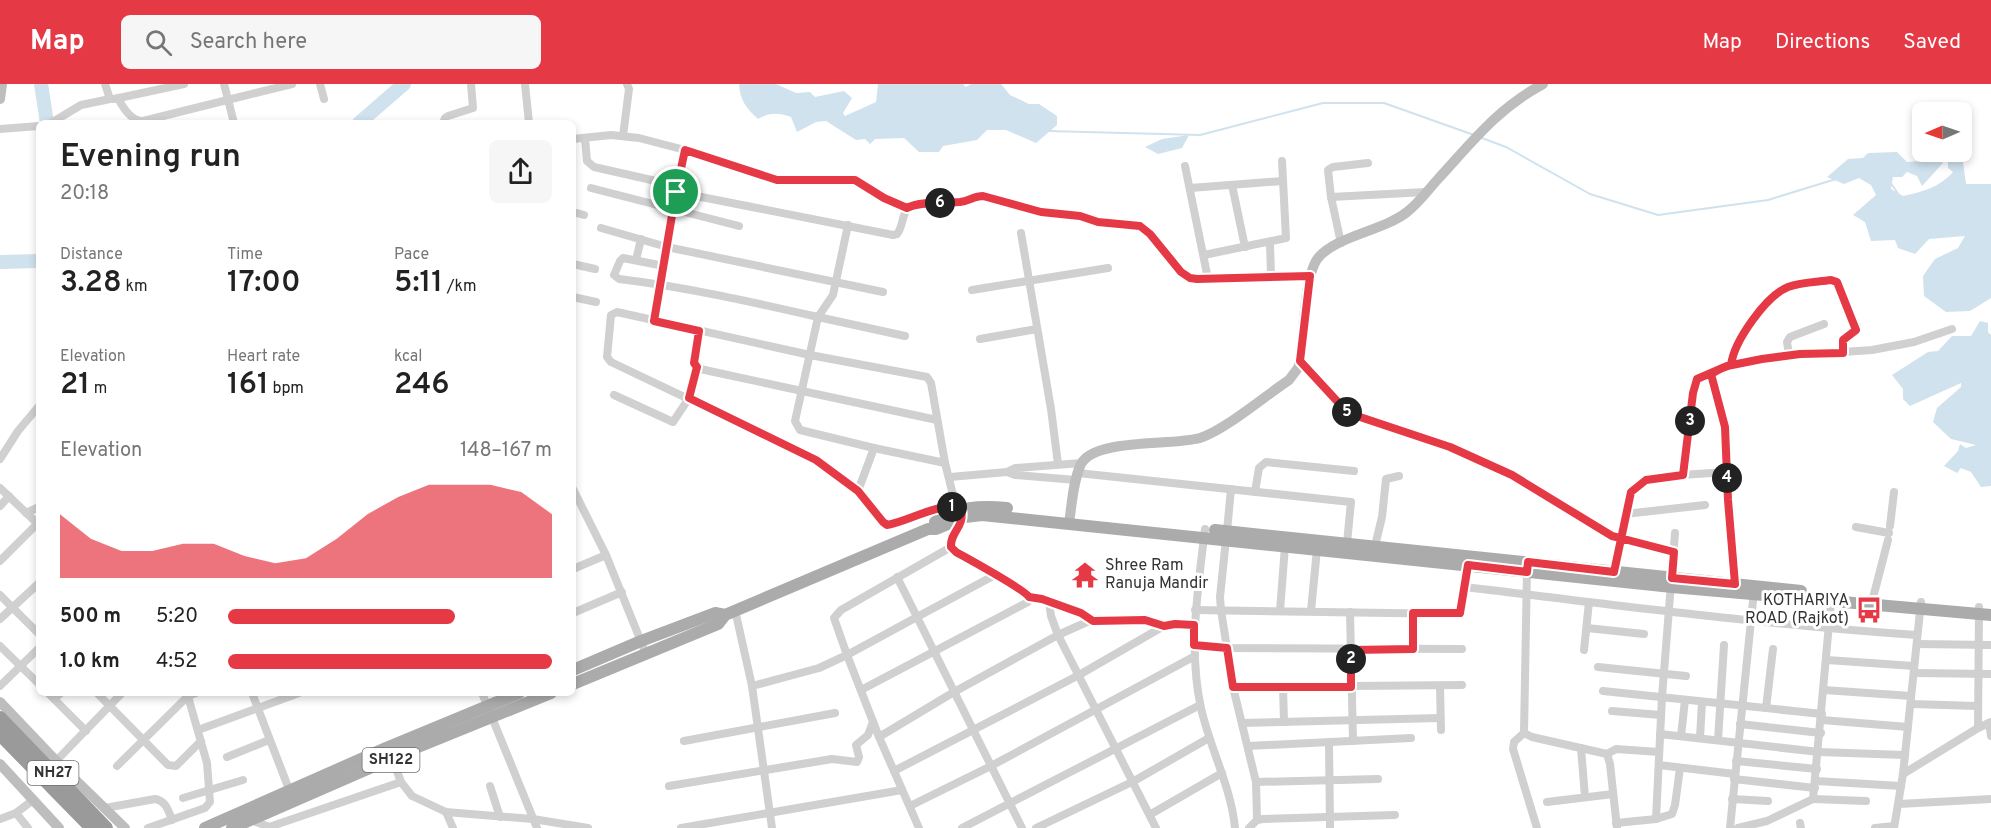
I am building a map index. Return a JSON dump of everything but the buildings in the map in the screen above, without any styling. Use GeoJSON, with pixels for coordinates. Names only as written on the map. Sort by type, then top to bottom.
{"type":"FeatureCollection","features":[{"type":"Feature","properties":{"kind":"highway","name":"NH27"},"geometry":{"type":"LineString","coordinates":[[0,718],[106,828]]}},
{"type":"Feature","properties":{"kind":"highway","name":"NH27"},"geometry":{"type":"LineString","coordinates":[[0,734],[92,828]]}},
{"type":"Feature","properties":{"kind":"main road"},"geometry":{"type":"LineString","coordinates":[[576,683],[718,624],[730,613],[928,529],[933,523],[960,511],[986,506],[1069,519],[1204,533],[1375,546],[1468,565],[1614,572],[1672,582],[1735,584],[1754,590],[1832,602],[1920,605]]}},
{"type":"Feature","properties":{"kind":"main road"},"geometry":{"type":"LineString","coordinates":[[1227,535],[1285,546],[1403,553],[1672,582],[1873,598],[1985,611]]}},
{"type":"Feature","properties":{"kind":"main road"},"geometry":{"type":"LineString","coordinates":[[576,669],[715,613],[730,613]]}},
{"type":"Feature","properties":{"kind":"main road","name":"SH122"},"geometry":{"type":"LineString","coordinates":[[489,712],[514,696]]}},
{"type":"Feature","properties":{"kind":"main road","name":"SH122"},"geometry":{"type":"LineString","coordinates":[[205,828],[291,795],[489,712],[541,696]]}},
{"type":"Feature","properties":{"kind":"main road","name":"SH122"},"geometry":{"type":"LineString","coordinates":[[232,828],[251,820],[291,795]]}},
{"type":"Feature","properties":{"kind":"street"},"geometry":{"type":"LineString","coordinates":[[0,99],[2,84]]}},
{"type":"Feature","properties":{"kind":"street"},"geometry":{"type":"LineString","coordinates":[[105,84],[114,99],[136,120]]}},
{"type":"Feature","properties":{"kind":"street"},"geometry":{"type":"LineString","coordinates":[[56,120],[81,105],[184,84]]}},
{"type":"Feature","properties":{"kind":"street"},"geometry":{"type":"LineString","coordinates":[[224,84],[233,120]]}},
{"type":"Feature","properties":{"kind":"street"},"geometry":{"type":"LineString","coordinates":[[147,120],[292,84]]}},
{"type":"Feature","properties":{"kind":"street"},"geometry":{"type":"LineString","coordinates":[[320,84],[324,99]]}},
{"type":"Feature","properties":{"kind":"street"},"geometry":{"type":"LineString","coordinates":[[444,120],[448,116],[473,108],[471,84]]}},
{"type":"Feature","properties":{"kind":"street"},"geometry":{"type":"LineString","coordinates":[[525,84],[529,120]]}},
{"type":"Feature","properties":{"kind":"street"},"geometry":{"type":"LineString","coordinates":[[623,136],[629,88],[627,84]]}},
{"type":"Feature","properties":{"kind":"street"},"geometry":{"type":"LineString","coordinates":[[1069,519],[1079,472],[1095,452],[1127,445],[1189,441],[1209,434],[1288,380],[1298,368],[1300,361],[1310,276],[1318,258],[1325,251],[1341,243],[1394,221],[1412,208],[1495,116],[1525,93],[1543,84]]}},
{"type":"Feature","properties":{"kind":"street"},"geometry":{"type":"LineString","coordinates":[[0,129],[36,126]]}},
{"type":"Feature","properties":{"kind":"street"},"geometry":{"type":"LineString","coordinates":[[576,139],[623,136],[639,138],[685,150],[777,180],[855,180],[884,198],[907,208],[916,205],[964,202],[983,196],[1041,212],[1080,216],[1098,222],[1140,226],[1150,234],[1186,276],[1197,279],[1310,276]]}},
{"type":"Feature","properties":{"kind":"street"},"geometry":{"type":"LineString","coordinates":[[585,138],[587,161],[594,166],[677,189],[897,234],[907,208]]}},
{"type":"Feature","properties":{"kind":"street"},"geometry":{"type":"LineString","coordinates":[[654,321],[685,150]]}},
{"type":"Feature","properties":{"kind":"street"},"geometry":{"type":"LineString","coordinates":[[1203,255],[1283,239],[1287,235],[1282,161]]}},
{"type":"Feature","properties":{"kind":"street"},"geometry":{"type":"LineString","coordinates":[[1341,243],[1327,173],[1330,167],[1368,163]]}},
{"type":"Feature","properties":{"kind":"street"},"geometry":{"type":"LineString","coordinates":[[1185,166],[1208,279]]}},
{"type":"Feature","properties":{"kind":"street"},"geometry":{"type":"LineString","coordinates":[[1190,188],[1283,181]]}},
{"type":"Feature","properties":{"kind":"street"},"geometry":{"type":"LineString","coordinates":[[1232,185],[1245,247]]}},
{"type":"Feature","properties":{"kind":"street"},"geometry":{"type":"LineString","coordinates":[[591,188],[740,226]]}},
{"type":"Feature","properties":{"kind":"street"},"geometry":{"type":"LineString","coordinates":[[1331,197],[1426,192]]}},
{"type":"Feature","properties":{"kind":"street"},"geometry":{"type":"LineString","coordinates":[[576,213],[584,215]]}},
{"type":"Feature","properties":{"kind":"street"},"geometry":{"type":"LineString","coordinates":[[848,225],[831,300],[818,317],[795,421],[800,430],[945,464]]}},
{"type":"Feature","properties":{"kind":"street"},"geometry":{"type":"LineString","coordinates":[[601,228],[667,247],[883,292]]}},
{"type":"Feature","properties":{"kind":"street"},"geometry":{"type":"LineString","coordinates":[[1021,233],[1058,464]]}},
{"type":"Feature","properties":{"kind":"street"},"geometry":{"type":"LineString","coordinates":[[636,260],[641,239]]}},
{"type":"Feature","properties":{"kind":"street"},"geometry":{"type":"LineString","coordinates":[[1270,242],[1271,277]]}},
{"type":"Feature","properties":{"kind":"street"},"geometry":{"type":"LineString","coordinates":[[664,266],[626,258],[620,261],[615,270],[615,277],[661,284],[905,336]]}},
{"type":"Feature","properties":{"kind":"street"},"geometry":{"type":"LineString","coordinates":[[576,265],[595,269]]}},
{"type":"Feature","properties":{"kind":"street"},"geometry":{"type":"LineString","coordinates":[[972,290],[1108,268]]}},
{"type":"Feature","properties":{"kind":"street"},"geometry":{"type":"LineString","coordinates":[[1731,365],[1734,351],[1747,326],[1778,293],[1796,285],[1831,280],[1839,285],[1857,327],[1855,332],[1843,340],[1843,353]]}},
{"type":"Feature","properties":{"kind":"street"},"geometry":{"type":"LineString","coordinates":[[576,298],[596,302]]}},
{"type":"Feature","properties":{"kind":"street"},"geometry":{"type":"LineString","coordinates":[[951,547],[952,538],[959,527],[960,511],[945,464],[931,383],[927,378],[613,313],[608,342],[608,359],[808,456],[858,491],[887,525],[937,510],[960,511]]}},
{"type":"Feature","properties":{"kind":"street"},"geometry":{"type":"LineString","coordinates":[[1789,355],[1787,342],[1790,337],[1824,324]]}},
{"type":"Feature","properties":{"kind":"street"},"geometry":{"type":"LineString","coordinates":[[980,339],[1037,328]]}},
{"type":"Feature","properties":{"kind":"street"},"geometry":{"type":"LineString","coordinates":[[1683,475],[1695,381],[1701,376],[1731,365],[1789,355],[1872,350],[1914,342],[1952,329]]}},
{"type":"Feature","properties":{"kind":"street"},"geometry":{"type":"LineString","coordinates":[[614,395],[673,422],[689,398],[697,367],[694,363],[699,331]]}},
{"type":"Feature","properties":{"kind":"street"},"geometry":{"type":"LineString","coordinates":[[1300,361],[1348,413],[1450,447],[1512,475],[1612,536],[1674,552]]}},
{"type":"Feature","properties":{"kind":"street"},"geometry":{"type":"LineString","coordinates":[[697,367],[937,420]]}},
{"type":"Feature","properties":{"kind":"street"},"geometry":{"type":"LineString","coordinates":[[1711,374],[1725,427],[1735,584]]}},
{"type":"Feature","properties":{"kind":"street"},"geometry":{"type":"LineString","coordinates":[[0,459],[18,431],[36,410]]}},
{"type":"Feature","properties":{"kind":"street"},"geometry":{"type":"LineString","coordinates":[[858,491],[874,448]]}},
{"type":"Feature","properties":{"kind":"street"},"geometry":{"type":"LineString","coordinates":[[1255,492],[1259,468],[1266,462],[1354,471]]}},
{"type":"Feature","properties":{"kind":"street"},"geometry":{"type":"LineString","coordinates":[[950,477],[1007,472],[1015,468],[1058,464],[1079,472]]}},
{"type":"Feature","properties":{"kind":"street"},"geometry":{"type":"LineString","coordinates":[[1007,472],[1015,475],[1079,472],[1351,502],[1347,543]]}},
{"type":"Feature","properties":{"kind":"street"},"geometry":{"type":"LineString","coordinates":[[1614,572],[1631,492],[1640,483],[1656,478],[1727,472]]}},
{"type":"Feature","properties":{"kind":"street"},"geometry":{"type":"LineString","coordinates":[[1375,546],[1382,517],[1386,479],[1399,476]]}},
{"type":"Feature","properties":{"kind":"street"},"geometry":{"type":"LineString","coordinates":[[0,488],[36,523]]}},
{"type":"Feature","properties":{"kind":"street"},"geometry":{"type":"LineString","coordinates":[[1231,489],[1220,597],[1221,610],[1233,687],[1256,782],[1257,820]]}},
{"type":"Feature","properties":{"kind":"street"},"geometry":{"type":"LineString","coordinates":[[1873,598],[1889,533],[1894,492]]}},
{"type":"Feature","properties":{"kind":"street"},"geometry":{"type":"LineString","coordinates":[[576,495],[606,555],[646,654]]}},
{"type":"Feature","properties":{"kind":"street"},"geometry":{"type":"LineString","coordinates":[[0,506],[9,496]]}},
{"type":"Feature","properties":{"kind":"street"},"geometry":{"type":"LineString","coordinates":[[1625,514],[1705,505]]}},
{"type":"Feature","properties":{"kind":"street"},"geometry":{"type":"LineString","coordinates":[[26,513],[36,508]]}},
{"type":"Feature","properties":{"kind":"street"},"geometry":{"type":"LineString","coordinates":[[0,561],[36,527]]}},
{"type":"Feature","properties":{"kind":"street"},"geometry":{"type":"LineString","coordinates":[[1856,527],[1889,533]]}},
{"type":"Feature","properties":{"kind":"street"},"geometry":{"type":"LineString","coordinates":[[1204,533],[1195,610],[1195,656],[1200,705],[1231,799],[1234,828]]}},
{"type":"Feature","properties":{"kind":"street"},"geometry":{"type":"LineString","coordinates":[[1656,819],[1662,698],[1675,533]]}},
{"type":"Feature","properties":{"kind":"street"},"geometry":{"type":"LineString","coordinates":[[1280,611],[1285,546]]}},
{"type":"Feature","properties":{"kind":"street"},"geometry":{"type":"LineString","coordinates":[[951,547],[1026,592],[1029,597],[1081,613],[1093,621]]}},
{"type":"Feature","properties":{"kind":"street"},"geometry":{"type":"LineString","coordinates":[[919,828],[879,737],[834,623],[837,613],[951,547]]}},
{"type":"Feature","properties":{"kind":"street"},"geometry":{"type":"LineString","coordinates":[[1311,611],[1317,549]]}},
{"type":"Feature","properties":{"kind":"street"},"geometry":{"type":"LineString","coordinates":[[576,568],[606,555]]}},
{"type":"Feature","properties":{"kind":"street"},"geometry":{"type":"LineString","coordinates":[[1195,610],[1460,613],[1468,565]]}},
{"type":"Feature","properties":{"kind":"street"},"geometry":{"type":"LineString","coordinates":[[1528,567],[1524,733],[1514,742],[1513,749],[1538,828]]}},
{"type":"Feature","properties":{"kind":"street"},"geometry":{"type":"LineString","coordinates":[[752,686],[812,671],[995,575]]}},
{"type":"Feature","properties":{"kind":"street"},"geometry":{"type":"LineString","coordinates":[[897,577],[1022,828]]}},
{"type":"Feature","properties":{"kind":"street"},"geometry":{"type":"LineString","coordinates":[[0,619],[36,587]]}},
{"type":"Feature","properties":{"kind":"street"},"geometry":{"type":"LineString","coordinates":[[1465,587],[1751,621],[1917,635]]}},
{"type":"Feature","properties":{"kind":"street"},"geometry":{"type":"LineString","coordinates":[[1730,828],[1754,590]]}},
{"type":"Feature","properties":{"kind":"street"},"geometry":{"type":"LineString","coordinates":[[576,612],[622,592]]}},
{"type":"Feature","properties":{"kind":"street"},"geometry":{"type":"LineString","coordinates":[[0,595],[36,631]]}},
{"type":"Feature","properties":{"kind":"street"},"geometry":{"type":"LineString","coordinates":[[861,690],[1025,604],[1029,597]]}},
{"type":"Feature","properties":{"kind":"street"},"geometry":{"type":"LineString","coordinates":[[1049,602],[1058,635],[1118,749],[1156,828]]}},
{"type":"Feature","properties":{"kind":"street"},"geometry":{"type":"LineString","coordinates":[[1584,650],[1589,602]]}},
{"type":"Feature","properties":{"kind":"street"},"geometry":{"type":"LineString","coordinates":[[1813,799],[1832,602]]}},
{"type":"Feature","properties":{"kind":"street"},"geometry":{"type":"LineString","coordinates":[[1875,828],[1894,827],[1899,804],[1904,774],[1920,605]]}},
{"type":"Feature","properties":{"kind":"street"},"geometry":{"type":"LineString","coordinates":[[1978,728],[1977,645],[1985,611]]}},
{"type":"Feature","properties":{"kind":"street"},"geometry":{"type":"LineString","coordinates":[[1350,612],[1353,741]]}},
{"type":"Feature","properties":{"kind":"street"},"geometry":{"type":"LineString","coordinates":[[730,613],[752,686],[772,828]]}},
{"type":"Feature","properties":{"kind":"street"},"geometry":{"type":"LineString","coordinates":[[1413,613],[1413,649]]}},
{"type":"Feature","properties":{"kind":"street"},"geometry":{"type":"LineString","coordinates":[[879,737],[954,692],[1058,635],[1093,621],[1145,620],[1164,626]]}},
{"type":"Feature","properties":{"kind":"street"},"geometry":{"type":"LineString","coordinates":[[894,771],[1079,675],[1164,626],[1194,625]]}},
{"type":"Feature","properties":{"kind":"street"},"geometry":{"type":"LineString","coordinates":[[1587,628],[1644,634]]}},
{"type":"Feature","properties":{"kind":"street"},"geometry":{"type":"LineString","coordinates":[[1917,644],[1991,645]]}},
{"type":"Feature","properties":{"kind":"street"},"geometry":{"type":"LineString","coordinates":[[1194,645],[1227,648],[1351,650],[1462,649]]}},
{"type":"Feature","properties":{"kind":"street"},"geometry":{"type":"LineString","coordinates":[[1718,740],[1724,645]]}},
{"type":"Feature","properties":{"kind":"street"},"geometry":{"type":"LineString","coordinates":[[0,646],[36,681]]}},
{"type":"Feature","properties":{"kind":"street"},"geometry":{"type":"LineString","coordinates":[[1766,708],[1773,649]]}},
{"type":"Feature","properties":{"kind":"street"},"geometry":{"type":"LineString","coordinates":[[0,686],[36,651]]}},
{"type":"Feature","properties":{"kind":"street"},"geometry":{"type":"LineString","coordinates":[[910,807],[1097,710],[1195,656]]}},
{"type":"Feature","properties":{"kind":"street"},"geometry":{"type":"LineString","coordinates":[[1827,660],[1991,674]]}},
{"type":"Feature","properties":{"kind":"street"},"geometry":{"type":"LineString","coordinates":[[1598,667],[1686,676]]}},
{"type":"Feature","properties":{"kind":"street"},"geometry":{"type":"LineString","coordinates":[[1440,686],[1441,730]]}},
{"type":"Feature","properties":{"kind":"street"},"geometry":{"type":"LineString","coordinates":[[1233,687],[1462,686]]}},
{"type":"Feature","properties":{"kind":"street"},"geometry":{"type":"LineString","coordinates":[[1283,687],[1284,722]]}},
{"type":"Feature","properties":{"kind":"street"},"geometry":{"type":"LineString","coordinates":[[1824,690],[1977,706]]}},
{"type":"Feature","properties":{"kind":"street"},"geometry":{"type":"LineString","coordinates":[[1603,691],[1908,726]]}},
{"type":"Feature","properties":{"kind":"street"},"geometry":{"type":"LineString","coordinates":[[51,696],[86,730]]}},
{"type":"Feature","properties":{"kind":"street"},"geometry":{"type":"LineString","coordinates":[[54,699],[58,696]]}},
{"type":"Feature","properties":{"kind":"street"},"geometry":{"type":"LineString","coordinates":[[100,696],[168,765],[176,766],[201,741]]}},
{"type":"Feature","properties":{"kind":"street"},"geometry":{"type":"LineString","coordinates":[[56,761],[119,696]]}},
{"type":"Feature","properties":{"kind":"street"},"geometry":{"type":"LineString","coordinates":[[117,766],[188,696]]}},
{"type":"Feature","properties":{"kind":"street"},"geometry":{"type":"LineString","coordinates":[[148,828],[208,806],[210,790],[207,763],[190,696]]}},
{"type":"Feature","properties":{"kind":"street"},"geometry":{"type":"LineString","coordinates":[[253,696],[291,795]]}},
{"type":"Feature","properties":{"kind":"street"},"geometry":{"type":"LineString","coordinates":[[198,730],[291,696]]}},
{"type":"Feature","properties":{"kind":"street"},"geometry":{"type":"LineString","coordinates":[[483,696],[537,828]]}},
{"type":"Feature","properties":{"kind":"street"},"geometry":{"type":"LineString","coordinates":[[1681,736],[1685,700]]}},
{"type":"Feature","properties":{"kind":"street"},"geometry":{"type":"LineString","coordinates":[[0,702],[125,828]]}},
{"type":"Feature","properties":{"kind":"street"},"geometry":{"type":"LineString","coordinates":[[1700,738],[1702,702]]}},
{"type":"Feature","properties":{"kind":"street"},"geometry":{"type":"LineString","coordinates":[[962,828],[1011,805],[1200,705]]}},
{"type":"Feature","properties":{"kind":"street"},"geometry":{"type":"LineString","coordinates":[[1612,711],[1661,715]]}},
{"type":"Feature","properties":{"kind":"street"},"geometry":{"type":"LineString","coordinates":[[684,741],[835,713]]}},
{"type":"Feature","properties":{"kind":"street"},"geometry":{"type":"LineString","coordinates":[[1242,723],[1440,718]]}},
{"type":"Feature","properties":{"kind":"street"},"geometry":{"type":"LineString","coordinates":[[669,786],[832,759],[857,762],[859,757],[856,746],[868,735],[873,722]]}},
{"type":"Feature","properties":{"kind":"street"},"geometry":{"type":"LineString","coordinates":[[1904,774],[1978,728],[1990,723],[1991,736]]}},
{"type":"Feature","properties":{"kind":"street"},"geometry":{"type":"LineString","coordinates":[[1740,724],[1821,733]]}},
{"type":"Feature","properties":{"kind":"street"},"geometry":{"type":"LineString","coordinates":[[1524,733],[1532,737],[1607,754],[1616,749],[1659,752]]}},
{"type":"Feature","properties":{"kind":"street"},"geometry":{"type":"LineString","coordinates":[[1660,734],[1819,752],[1905,755]]}},
{"type":"Feature","properties":{"kind":"street"},"geometry":{"type":"LineString","coordinates":[[1036,828],[1134,781],[1209,738]]}},
{"type":"Feature","properties":{"kind":"street"},"geometry":{"type":"LineString","coordinates":[[1248,746],[1410,738]]}},
{"type":"Feature","properties":{"kind":"street"},"geometry":{"type":"LineString","coordinates":[[227,757],[269,740]]}},
{"type":"Feature","properties":{"kind":"street"},"geometry":{"type":"LineString","coordinates":[[1329,742],[1330,828]]}},
{"type":"Feature","properties":{"kind":"street"},"geometry":{"type":"LineString","coordinates":[[1581,748],[1585,797]]}},
{"type":"Feature","properties":{"kind":"street"},"geometry":{"type":"LineString","coordinates":[[390,754],[401,782],[417,800],[446,812],[533,819],[588,828]]}},
{"type":"Feature","properties":{"kind":"street"},"geometry":{"type":"LineString","coordinates":[[1607,754],[1617,826],[1669,816],[1674,810],[1680,768]]}},
{"type":"Feature","properties":{"kind":"street"},"geometry":{"type":"LineString","coordinates":[[1737,761],[1817,769]]}},
{"type":"Feature","properties":{"kind":"street"},"geometry":{"type":"LineString","coordinates":[[0,764],[58,828]]}},
{"type":"Feature","properties":{"kind":"street"},"geometry":{"type":"LineString","coordinates":[[1659,765],[1734,777],[1816,785],[1901,786]]}},
{"type":"Feature","properties":{"kind":"street"},"geometry":{"type":"LineString","coordinates":[[1151,814],[1222,773]]}},
{"type":"Feature","properties":{"kind":"street"},"geometry":{"type":"LineString","coordinates":[[1256,782],[1378,778]]}},
{"type":"Feature","properties":{"kind":"street"},"geometry":{"type":"LineString","coordinates":[[183,798],[243,780]]}},
{"type":"Feature","properties":{"kind":"street"},"geometry":{"type":"LineString","coordinates":[[251,820],[272,827],[401,782]]}},
{"type":"Feature","properties":{"kind":"street"},"geometry":{"type":"LineString","coordinates":[[490,786],[500,817]]}},
{"type":"Feature","properties":{"kind":"street"},"geometry":{"type":"LineString","coordinates":[[681,828],[902,790]]}},
{"type":"Feature","properties":{"kind":"street"},"geometry":{"type":"LineString","coordinates":[[1547,802],[1613,794]]}},
{"type":"Feature","properties":{"kind":"street"},"geometry":{"type":"LineString","coordinates":[[105,808],[155,799],[161,800],[172,820]]}},
{"type":"Feature","properties":{"kind":"street"},"geometry":{"type":"LineString","coordinates":[[1732,799],[1768,801]]}},
{"type":"Feature","properties":{"kind":"street"},"geometry":{"type":"LineString","coordinates":[[1738,828],[1767,821],[1813,799],[1866,801]]}},
{"type":"Feature","properties":{"kind":"street"},"geometry":{"type":"LineString","coordinates":[[1899,804],[1991,799]]}},
{"type":"Feature","properties":{"kind":"street"},"geometry":{"type":"LineString","coordinates":[[8,828],[2,818],[16,813],[33,800]]}},
{"type":"Feature","properties":{"kind":"street"},"geometry":{"type":"LineString","coordinates":[[446,812],[453,828]]}},
{"type":"Feature","properties":{"kind":"street"},"geometry":{"type":"LineString","coordinates":[[16,813],[28,828]]}},
{"type":"Feature","properties":{"kind":"street"},"geometry":{"type":"LineString","coordinates":[[1249,828],[1257,820],[1395,815]]}},
{"type":"Feature","properties":{"kind":"water"},"geometry":{"type":"Polygon","coordinates":[[[739,84],[776,84],[796,93],[810,92],[815,97],[844,91],[852,98],[843,113],[845,116],[876,102],[878,84],[963,84],[966,87],[971,84],[1001,84],[1010,95],[1029,104],[1039,104],[1057,116],[1057,125],[1036,143],[1006,130],[987,130],[977,140],[943,146],[939,152],[919,152],[904,138],[875,139],[870,144],[865,139],[856,140],[826,121],[816,122],[797,132],[791,117],[774,114],[758,119],[744,103],[739,84]]]}},
{"type":"Feature","properties":{"kind":"water"},"geometry":{"type":"Polygon","coordinates":[[[1189,135],[1182,148],[1158,154],[1145,147],[1162,139],[1189,135]]]}},
{"type":"Feature","properties":{"kind":"water"},"geometry":{"type":"Polygon","coordinates":[[[1897,152],[1907,162],[1943,163],[1922,186],[1917,176],[1907,172],[1902,177],[1893,177],[1891,189],[1903,196],[1917,193],[1942,182],[1953,172],[1948,168],[1948,162],[1963,162],[1966,184],[1991,184],[1991,298],[1970,311],[1946,312],[1924,296],[1923,276],[1935,259],[1958,248],[1965,236],[1929,239],[1915,254],[1898,248],[1895,240],[1871,241],[1865,222],[1853,215],[1876,195],[1871,185],[1859,178],[1844,184],[1827,177],[1848,159],[1863,158],[1868,153],[1897,152]]]}},
{"type":"Feature","properties":{"kind":"water"},"geometry":{"type":"Polygon","coordinates":[[[1980,321],[1988,323],[1988,332],[1991,335],[1991,486],[1981,487],[1971,472],[1961,468],[1957,473],[1944,466],[1958,451],[1960,444],[1966,448],[1976,445],[1951,439],[1933,422],[1937,408],[1961,387],[1961,383],[1910,406],[1903,399],[1903,389],[1892,375],[1928,352],[1938,351],[1952,336],[1971,336],[1980,321]]]}},
{"type":"Feature","properties":{"kind":"waterway"},"geometry":{"type":"LineString","coordinates":[[41,84],[47,120]]}},
{"type":"Feature","properties":{"kind":"waterway"},"geometry":{"type":"LineString","coordinates":[[362,120],[404,84]]}},
{"type":"Feature","properties":{"kind":"waterway"},"geometry":{"type":"LineString","coordinates":[[1048,131],[1200,135],[1323,103],[1384,103],[1474,135]]}},
{"type":"Feature","properties":{"kind":"waterway"},"geometry":{"type":"LineString","coordinates":[[1482,138],[1506,147],[1590,194],[1658,215],[1768,200],[1836,179]]}},
{"type":"Feature","properties":{"kind":"waterway"},"geometry":{"type":"LineString","coordinates":[[1890,182],[1899,195]]}},
{"type":"Feature","properties":{"kind":"waterway"},"geometry":{"type":"LineString","coordinates":[[0,262],[36,261]]}},
{"type":"Feature","properties":{"kind":"place","name":"Shree Ram Ranuja Mandir"},"geometry":{"type":"Point","coordinates":[1085,575]}},
{"type":"Feature","properties":{"kind":"place","name":"KOTHARIYA ROAD (Rajkot)"},"geometry":{"type":"Point","coordinates":[1869,610]}},
{"type":"Feature","properties":{"kind":"route"},"geometry":{"type":"LineString","coordinates":[[676,192],[654,321],[699,331],[694,363],[697,367],[689,398],[816,460],[858,491],[887,525],[945,508],[961,509],[962,522],[952,538],[951,547],[1026,592],[1029,597],[1042,599],[1081,613],[1093,621],[1150,620],[1164,626],[1194,625],[1194,645],[1227,648],[1233,687],[1351,687],[1351,650],[1413,649],[1413,613],[1460,613],[1468,565],[1527,572],[1528,562],[1614,572],[1620,538],[1628,499],[1631,492],[1646,480],[1683,475],[1695,381],[1701,376],[1711,374],[1735,364],[1800,354],[1843,353],[1843,340],[1855,332],[1857,327],[1835,280],[1789,286],[1778,293],[1747,326],[1734,351],[1731,365],[1711,374],[1725,427],[1735,584],[1672,578],[1674,552],[1620,538],[1612,536],[1512,475],[1450,447],[1348,413],[1300,361],[1310,276],[1190,278],[1181,272],[1150,234],[1140,226],[1098,222],[1080,216],[1041,212],[983,196],[964,202],[911,205],[907,208],[884,198],[855,180],[770,179],[685,150],[676,192]]}}]}
